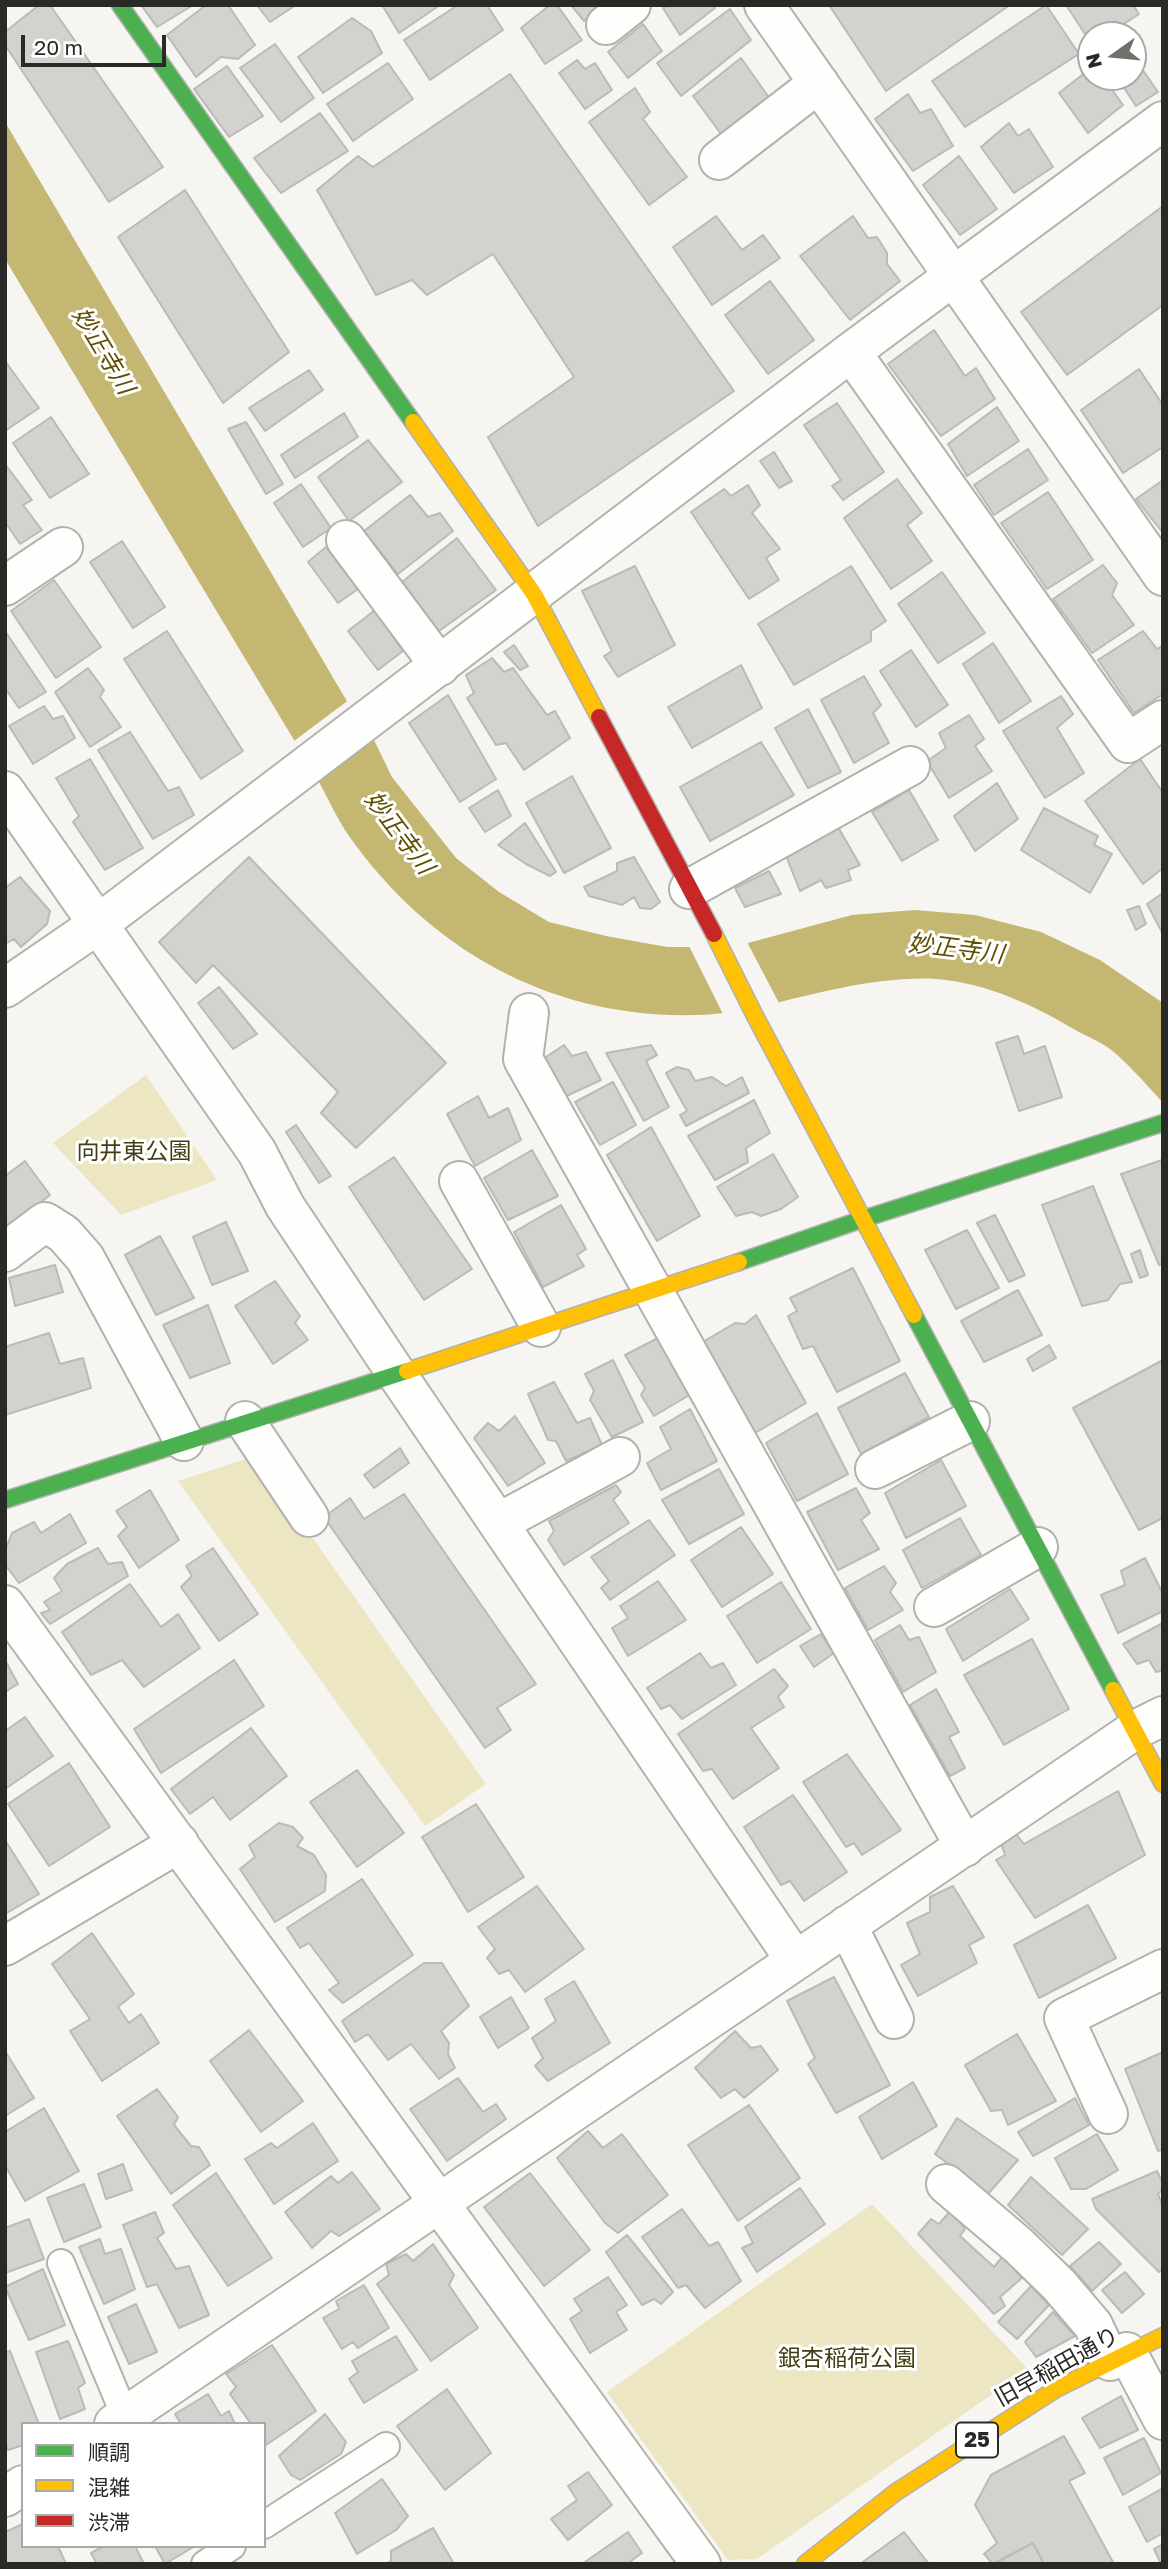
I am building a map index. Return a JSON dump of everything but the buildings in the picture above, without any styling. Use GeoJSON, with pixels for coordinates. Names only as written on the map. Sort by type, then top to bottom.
{"type":"FeatureCollection","features":[{"type":"Feature","properties":{"kind":"street"},"geometry":{"type":"LineString","coordinates":[[120,5],[534,594],[1038,1547],[1149,1723],[1163,1784]]}},
{"type":"Feature","properties":{"kind":"street"},"geometry":{"type":"LineString","coordinates":[[764,5],[1163,576]]}},
{"type":"Feature","properties":{"kind":"street"},"geometry":{"type":"LineString","coordinates":[[719,160],[819,83]]}},
{"type":"Feature","properties":{"kind":"street"},"geometry":{"type":"LineString","coordinates":[[5,988],[97,925],[851,352],[1163,121]]}},
{"type":"Feature","properties":{"kind":"street"},"geometry":{"type":"LineString","coordinates":[[851,352],[1128,743],[1163,720]]}},
{"type":"Feature","properties":{"kind":"street"},"geometry":{"type":"LineString","coordinates":[[346,540],[440,666]]}},
{"type":"Feature","properties":{"kind":"street"},"geometry":{"type":"LineString","coordinates":[[5,586],[63,547]]}},
{"type":"Feature","properties":{"kind":"street"},"geometry":{"type":"LineString","coordinates":[[689,889],[910,765]]}},
{"type":"Feature","properties":{"kind":"street"},"geometry":{"type":"LineString","coordinates":[[5,791],[257,1152],[285,1206],[396,1373],[796,1960]]}},
{"type":"Feature","properties":{"kind":"street"},"geometry":{"type":"LineString","coordinates":[[528,1013],[523,1059],[651,1292],[965,1847]]}},
{"type":"Feature","properties":{"kind":"street"},"geometry":{"type":"LineString","coordinates":[[5,1500],[651,1292],[863,1219],[1163,1123]]}},
{"type":"Feature","properties":{"kind":"street"},"geometry":{"type":"LineString","coordinates":[[459,1181],[541,1327]]}},
{"type":"Feature","properties":{"kind":"street"},"geometry":{"type":"LineString","coordinates":[[5,1252],[45,1222],[64,1234],[85,1258],[184,1441]]}},
{"type":"Feature","properties":{"kind":"street"},"geometry":{"type":"LineString","coordinates":[[875,1469],[970,1420]]}},
{"type":"Feature","properties":{"kind":"street"},"geometry":{"type":"LineString","coordinates":[[246,1421],[309,1517]]}},
{"type":"Feature","properties":{"kind":"street"},"geometry":{"type":"LineString","coordinates":[[498,1523],[620,1457]]}},
{"type":"Feature","properties":{"kind":"street"},"geometry":{"type":"LineString","coordinates":[[934,1608],[1038,1547]]}},
{"type":"Feature","properties":{"kind":"street"},"geometry":{"type":"LineString","coordinates":[[5,1605],[701,2564]]}},
{"type":"Feature","properties":{"kind":"street"},"geometry":{"type":"LineString","coordinates":[[119,2420],[1149,1723]]}},
{"type":"Feature","properties":{"kind":"street"},"geometry":{"type":"LineString","coordinates":[[5,1946],[179,1843]]}},
{"type":"Feature","properties":{"kind":"street"},"geometry":{"type":"LineString","coordinates":[[847,1925],[894,2019]]}},
{"type":"Feature","properties":{"kind":"street"},"geometry":{"type":"LineString","coordinates":[[1108,2114],[1064,2018],[1163,1969]]}},
{"type":"Feature","properties":{"kind":"street"},"geometry":{"type":"LineString","coordinates":[[946,2184],[1019,2246],[1059,2285],[1119,2356],[1163,2420]]}},
{"type":"Feature","properties":{"kind":"street","name":"旧早稲田通り"},"geometry":{"type":"LineString","coordinates":[[805,2564],[896,2492],[1056,2389],[1163,2336]]}},
{"type":"Feature","properties":{"kind":"street"},"geometry":{"type":"LineString","coordinates":[[5,2497],[21,2486]]}},
{"type":"Feature","properties":{"kind":"lane"},"geometry":{"type":"LineString","coordinates":[[61,2263],[119,2420]]}},
{"type":"Feature","properties":{"kind":"lane"},"geometry":{"type":"LineString","coordinates":[[266,2524],[386,2446]]}},
{"type":"Feature","properties":{"kind":"lane"},"geometry":{"type":"LineString","coordinates":[[205,2564],[229,2548]]}},
{"type":"Feature","properties":{"kind":"green space","name":"向井東公園"},"geometry":{"type":"Polygon","coordinates":[[[146,1075],[217,1180],[121,1215],[53,1143],[146,1075]]]}},
{"type":"Feature","properties":{"kind":"green space"},"geometry":{"type":"Polygon","coordinates":[[[255,1456],[486,1784],[425,1826],[178,1481],[255,1456]]]}},
{"type":"Feature","properties":{"kind":"green space","name":"銀杏稲荷公園"},"geometry":{"type":"Polygon","coordinates":[[[872,2204],[1028,2369],[757,2559],[728,2560],[607,2392],[872,2204]]]}},
{"type":"Feature","properties":{"kind":"water","name":"妙正寺川"},"geometry":{"type":"Polygon","coordinates":[[[5,122],[351,708],[373,738],[392,777],[456,858],[499,892],[549,922],[667,947],[748,943],[852,915],[915,910],[975,915],[1041,932],[1100,960],[1163,1003],[1163,1103],[1128,1065],[1102,1044],[1028,1005],[974,985],[936,979],[901,979],[852,986],[733,1012],[696,1015],[643,1013],[593,1005],[545,990],[499,970],[457,944],[417,913],[381,877],[349,836],[5,259],[5,122]]]}},
{"type":"Feature","properties":{"kind":"pier"},"geometry":{"type":"Polygon","coordinates":[[[350,699],[365,722],[304,767],[290,744],[350,699]]]}},
{"type":"Feature","properties":{"kind":"pier"},"geometry":{"type":"Polygon","coordinates":[[[746,940],[780,1005],[724,1016],[688,944],[746,940]]]}},
{"type":"Feature","properties":{"kind":"traffic: fast"},"geometry":{"type":"LineString","coordinates":[[120,5],[413,422]]}},
{"type":"Feature","properties":{"kind":"traffic: fast"},"geometry":{"type":"LineString","coordinates":[[739,1262],[863,1219],[1163,1123]]}},
{"type":"Feature","properties":{"kind":"traffic: fast"},"geometry":{"type":"LineString","coordinates":[[914,1315],[1113,1690]]}},
{"type":"Feature","properties":{"kind":"traffic: fast"},"geometry":{"type":"LineString","coordinates":[[5,1500],[407,1371]]}},
{"type":"Feature","properties":{"kind":"traffic: slow"},"geometry":{"type":"LineString","coordinates":[[413,422],[534,594],[599,717]]}},
{"type":"Feature","properties":{"kind":"traffic: slow"},"geometry":{"type":"LineString","coordinates":[[714,934],[914,1315]]}},
{"type":"Feature","properties":{"kind":"traffic: slow"},"geometry":{"type":"LineString","coordinates":[[407,1371],[739,1262]]}},
{"type":"Feature","properties":{"kind":"traffic: slow"},"geometry":{"type":"LineString","coordinates":[[1113,1690],[1163,1784]]}},
{"type":"Feature","properties":{"kind":"traffic: slow"},"geometry":{"type":"LineString","coordinates":[[805,2564],[896,2492],[1056,2389],[1163,2336]]}},
{"type":"Feature","properties":{"kind":"traffic: jam"},"geometry":{"type":"LineString","coordinates":[[599,717],[714,934]]}}]}
